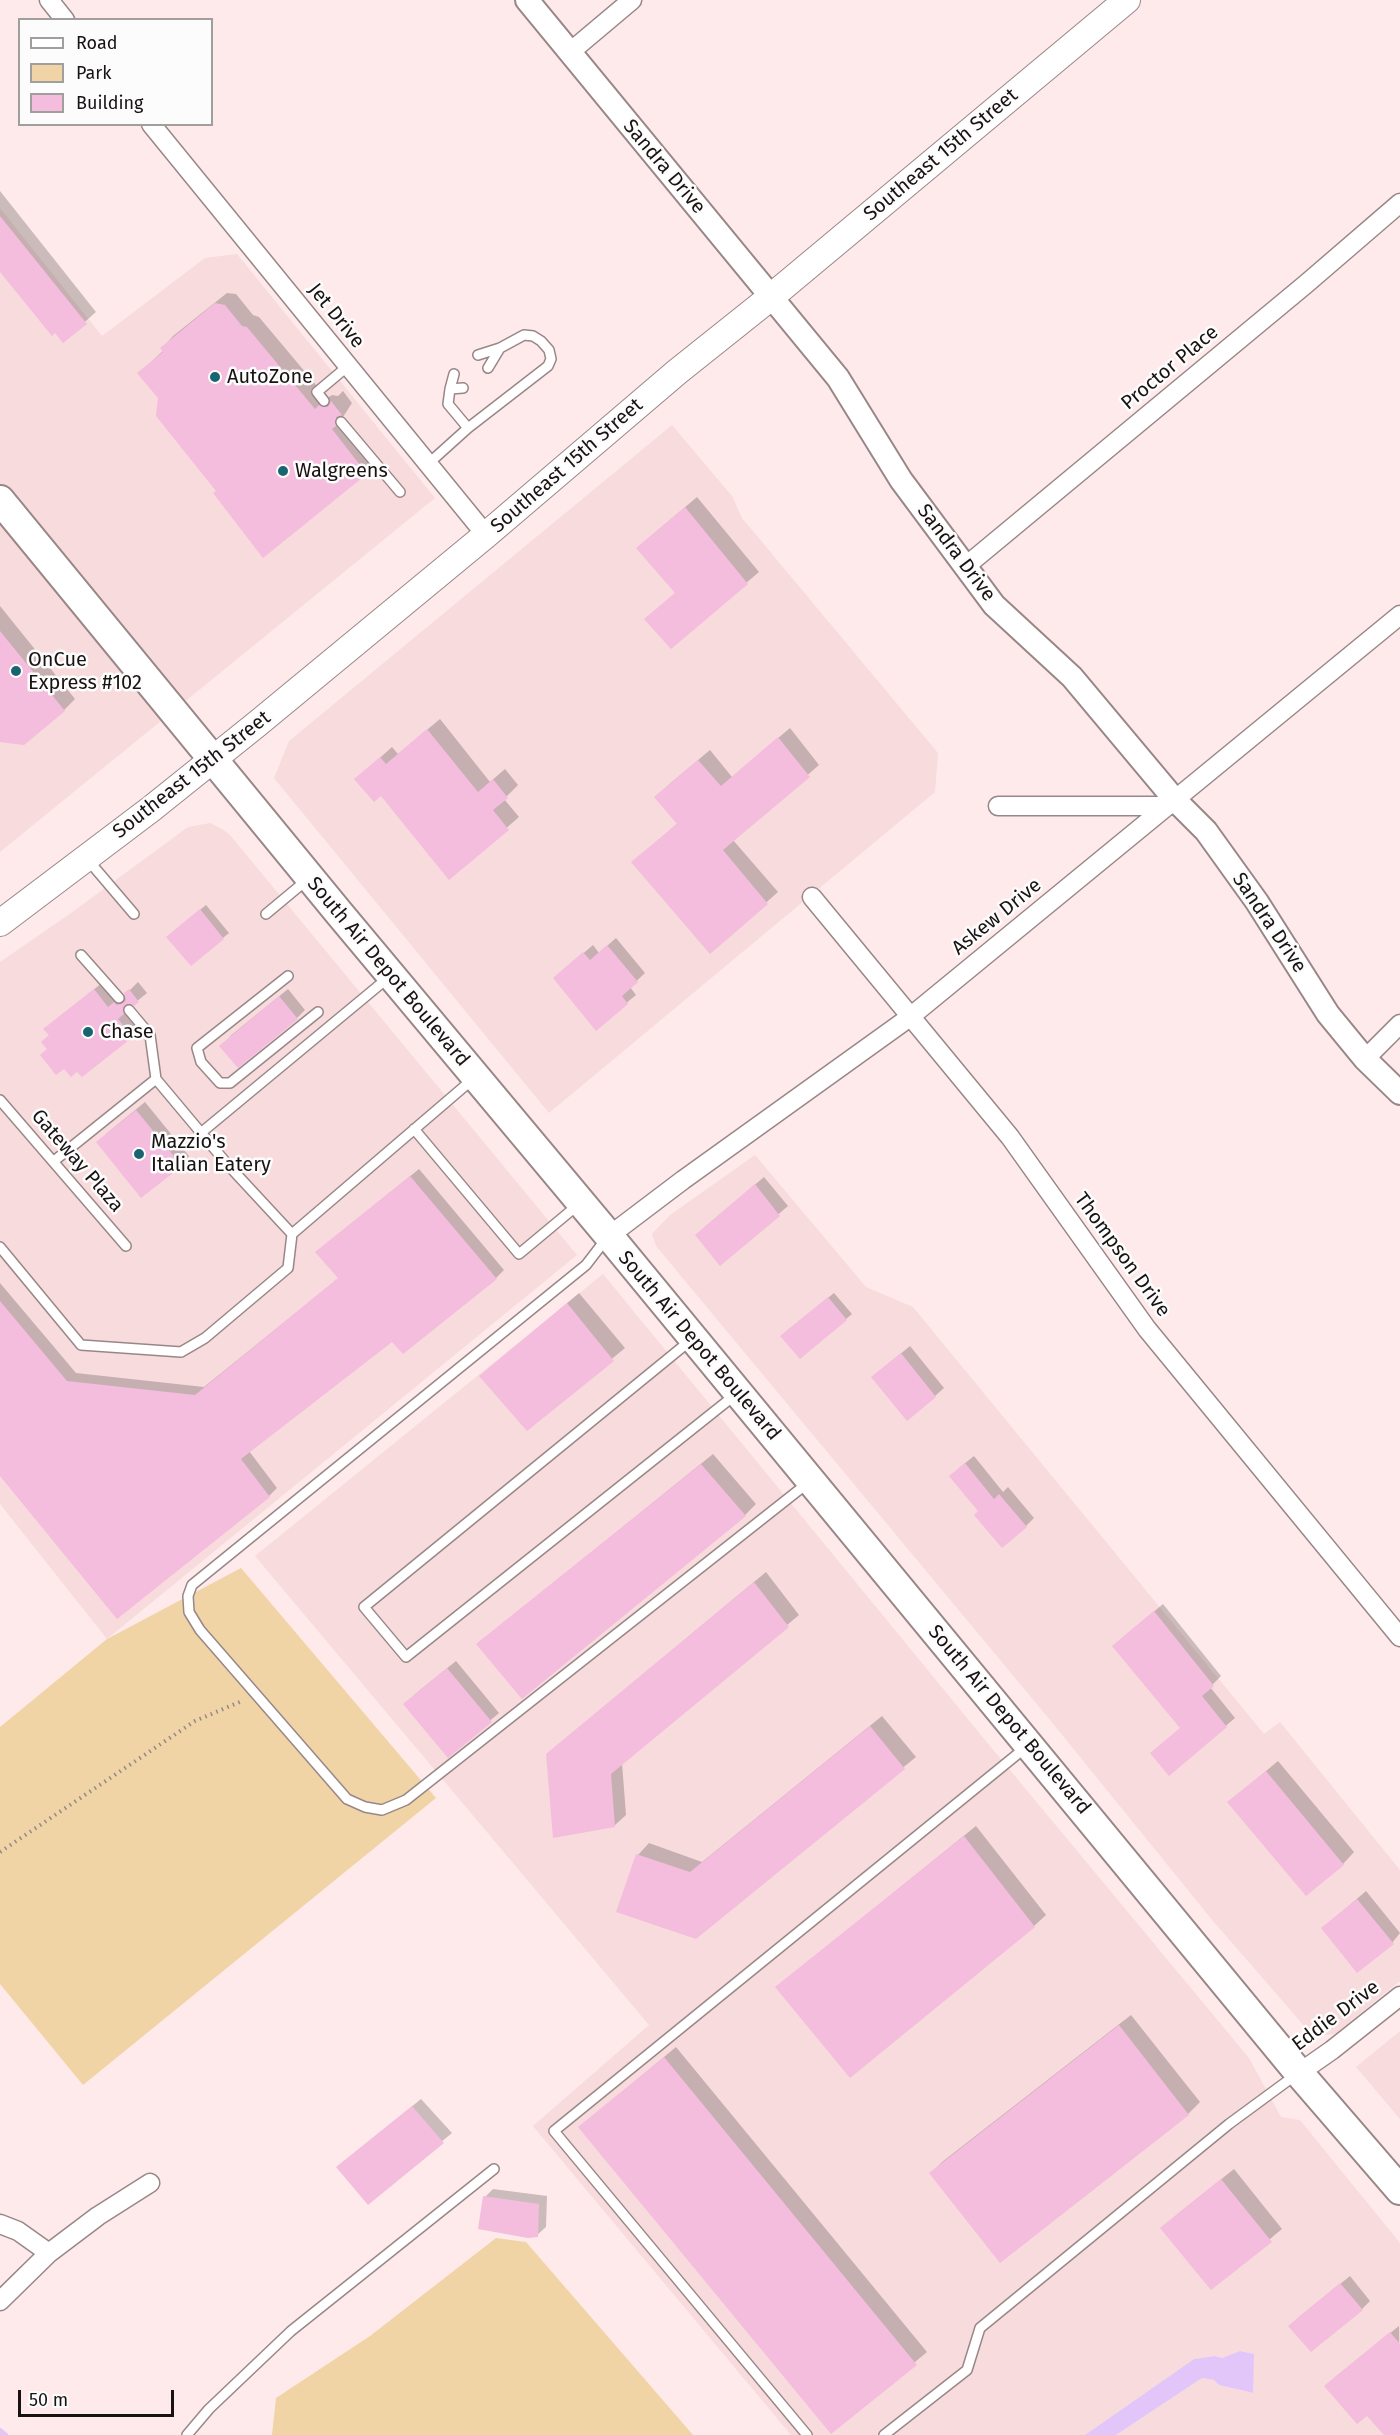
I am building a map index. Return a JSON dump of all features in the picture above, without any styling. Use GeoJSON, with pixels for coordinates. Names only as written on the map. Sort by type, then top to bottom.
{"type":"FeatureCollection","features":[{"type":"Feature","properties":{"kind":"main road","name":"Southeast 15th Street"},"geometry":{"type":"LineString","coordinates":[[0,923],[213,760],[1127,0]]}},
{"type":"Feature","properties":{"kind":"main road","name":"South Air Depot Boulevard"},"geometry":{"type":"LineString","coordinates":[[0,500],[1299,2073],[1400,2190]]}},
{"type":"Feature","properties":{"kind":"street"},"geometry":{"type":"LineString","coordinates":[[49,0],[63,18]]}},
{"type":"Feature","properties":{"kind":"street","name":"Sandra Drive"},"geometry":{"type":"LineString","coordinates":[[527,0],[838,378],[901,480],[994,605],[1072,677],[1171,803],[1206,831],[1257,902],[1328,1014],[1365,1059],[1400,1093]]}},
{"type":"Feature","properties":{"kind":"street"},"geometry":{"type":"LineString","coordinates":[[569,52],[632,0]]}},
{"type":"Feature","properties":{"kind":"street","name":"Jet Drive"},"geometry":{"type":"LineString","coordinates":[[153,126],[486,535]]}},
{"type":"Feature","properties":{"kind":"street","name":"Proctor Place"},"geometry":{"type":"LineString","coordinates":[[966,566],[1306,285],[1400,203]]}},
{"type":"Feature","properties":{"kind":"street","name":"Askew Drive"},"geometry":{"type":"LineString","coordinates":[[609,1236],[910,1017],[1400,615]]}},
{"type":"Feature","properties":{"kind":"street"},"geometry":{"type":"LineString","coordinates":[[998,806],[1171,803]]}},
{"type":"Feature","properties":{"kind":"street","name":"Thompson Drive"},"geometry":{"type":"LineString","coordinates":[[812,897],[1010,1137],[1147,1329],[1400,1637]]}},
{"type":"Feature","properties":{"kind":"street"},"geometry":{"type":"LineString","coordinates":[[1365,1059],[1400,1024]]}},
{"type":"Feature","properties":{"kind":"street","name":"Eddie Drive"},"geometry":{"type":"LineString","coordinates":[[1299,2073],[1400,1996]]}},
{"type":"Feature","properties":{"kind":"street"},"geometry":{"type":"LineString","coordinates":[[0,2301],[49,2253],[98,2216],[150,2183]]}},
{"type":"Feature","properties":{"kind":"street"},"geometry":{"type":"LineString","coordinates":[[0,2224],[18,2231],[49,2253]]}},
{"type":"Feature","properties":{"kind":"lane"},"geometry":{"type":"LineString","coordinates":[[428,464],[468,428],[548,366],[551,359],[549,350],[541,341],[533,336],[524,335],[500,348],[478,355]]}},
{"type":"Feature","properties":{"kind":"lane"},"geometry":{"type":"LineString","coordinates":[[488,368],[500,348]]}},
{"type":"Feature","properties":{"kind":"lane"},"geometry":{"type":"LineString","coordinates":[[324,401],[317,392],[348,366]]}},
{"type":"Feature","properties":{"kind":"lane"},"geometry":{"type":"LineString","coordinates":[[454,374],[448,404],[468,428]]}},
{"type":"Feature","properties":{"kind":"lane"},"geometry":{"type":"LineString","coordinates":[[450,389],[463,388]]}},
{"type":"Feature","properties":{"kind":"lane"},"geometry":{"type":"LineString","coordinates":[[341,422],[400,492]]}},
{"type":"Feature","properties":{"kind":"lane"},"geometry":{"type":"LineString","coordinates":[[86,858],[134,914]]}},
{"type":"Feature","properties":{"kind":"lane"},"geometry":{"type":"LineString","coordinates":[[266,914],[310,878]]}},
{"type":"Feature","properties":{"kind":"lane"},"geometry":{"type":"LineString","coordinates":[[81,956],[119,998]]}},
{"type":"Feature","properties":{"kind":"lane"},"geometry":{"type":"LineString","coordinates":[[288,976],[197,1048],[201,1062],[220,1083],[230,1083],[318,1012]]}},
{"type":"Feature","properties":{"kind":"lane"},"geometry":{"type":"LineString","coordinates":[[202,1132],[391,976]]}},
{"type":"Feature","properties":{"kind":"lane"},"geometry":{"type":"LineString","coordinates":[[129,1010],[150,1035],[156,1079],[228,1165],[291,1234]]}},
{"type":"Feature","properties":{"kind":"lane"},"geometry":{"type":"LineString","coordinates":[[0,1247],[81,1345],[181,1352],[205,1338],[288,1268],[291,1234],[475,1077]]}},
{"type":"Feature","properties":{"kind":"lane"},"geometry":{"type":"LineString","coordinates":[[54,1161],[156,1079]]}},
{"type":"Feature","properties":{"kind":"lane","name":"Gateway Plaza"},"geometry":{"type":"LineString","coordinates":[[0,1100],[126,1246]]}},
{"type":"Feature","properties":{"kind":"lane"},"geometry":{"type":"LineString","coordinates":[[414,1129],[519,1254],[580,1203]]}},
{"type":"Feature","properties":{"kind":"lane"},"geometry":{"type":"LineString","coordinates":[[609,1236],[586,1265],[192,1585],[188,1596],[189,1612],[200,1630],[347,1799],[365,1808],[382,1810],[406,1800],[811,1480]]}},
{"type":"Feature","properties":{"kind":"lane"},"geometry":{"type":"LineString","coordinates":[[693,1339],[364,1607],[406,1657],[738,1393]]}},
{"type":"Feature","properties":{"kind":"lane"},"geometry":{"type":"LineString","coordinates":[[807,2435],[554,2131],[1029,1744]]}},
{"type":"Feature","properties":{"kind":"lane"},"geometry":{"type":"LineString","coordinates":[[884,2435],[967,2370],[980,2328],[1229,2124],[1299,2073]]}},
{"type":"Feature","properties":{"kind":"lane"},"geometry":{"type":"LineString","coordinates":[[187,2435],[209,2409],[291,2331],[494,2169]]}},
{"type":"Feature","properties":{"kind":"path"},"geometry":{"type":"LineString","coordinates":[[0,1852],[195,1720],[257,1695]]}},
{"type":"Feature","properties":{"kind":"shaded area"},"geometry":{"type":"Polygon","coordinates":[[[0,208],[102,336],[205,258],[237,254],[435,498],[0,852],[0,208]]]}},
{"type":"Feature","properties":{"kind":"shaded area"},"geometry":{"type":"Polygon","coordinates":[[[672,425],[732,496],[742,518],[938,753],[935,792],[549,1113],[274,778],[289,741],[672,425]]]}},
{"type":"Feature","properties":{"kind":"shaded area"},"geometry":{"type":"Polygon","coordinates":[[[210,823],[230,835],[577,1255],[107,1639],[0,1504],[0,962],[188,827],[210,823]]]}},
{"type":"Feature","properties":{"kind":"shaded area"},"geometry":{"type":"Polygon","coordinates":[[[755,1155],[866,1287],[913,1307],[1264,1734],[1280,1722],[1400,1870],[1400,1981],[1335,2034],[1313,2036],[1213,1921],[1050,1720],[656,1246],[652,1234],[670,1215],[755,1155]]]}},
{"type":"Feature","properties":{"kind":"shaded area"},"geometry":{"type":"Polygon","coordinates":[[[603,1274],[1249,2058],[1281,2117],[1300,2120],[1400,2243],[1400,2435],[1116,2435],[1202,2378],[1215,2380],[1219,2385],[1252,2393],[1254,2354],[1240,2351],[1222,2358],[1215,2356],[1194,2359],[1085,2435],[791,2435],[533,2126],[649,2025],[255,1556],[603,1274]]]}},
{"type":"Feature","properties":{"kind":"shaded area"},"geometry":{"type":"Polygon","coordinates":[[[1400,2031],[1400,2119],[1356,2067],[1400,2031]]]}},
{"type":"Feature","properties":{"kind":"shaded area"},"geometry":{"type":"Polygon","coordinates":[[[1240,2351],[1254,2354],[1253,2393],[1219,2385],[1214,2380],[1202,2378],[1116,2435],[1085,2435],[1194,2359],[1215,2356],[1222,2358],[1240,2351]]]}},
{"type":"Feature","properties":{"kind":"green space"},"geometry":{"type":"Polygon","coordinates":[[[241,1568],[436,1798],[83,2085],[0,1984],[0,1727],[107,1639],[241,1568]]]}},
{"type":"Feature","properties":{"kind":"green space"},"geometry":{"type":"Polygon","coordinates":[[[496,2238],[526,2242],[693,2435],[272,2435],[276,2398],[370,2336],[496,2238]]]}},
{"type":"Feature","properties":{"kind":"building"},"geometry":{"type":"Polygon","coordinates":[[[0,216],[87,324],[63,343],[55,333],[52,336],[0,272],[0,216]]]}},
{"type":"Feature","properties":{"kind":"building"},"geometry":{"type":"Polygon","coordinates":[[[215,303],[225,305],[242,326],[247,327],[315,409],[319,405],[328,407],[331,401],[342,415],[336,417],[336,426],[332,429],[367,474],[263,558],[213,493],[216,491],[156,416],[158,398],[137,373],[163,352],[160,348],[215,303]]]}},
{"type":"Feature","properties":{"kind":"building"},"geometry":{"type":"Polygon","coordinates":[[[685,507],[748,584],[671,649],[644,619],[675,593],[636,548],[685,507]]]}},
{"type":"Feature","properties":{"kind":"building","name":"OnCue Express #102"},"geometry":{"type":"Polygon","coordinates":[[[0,631],[65,711],[24,745],[0,742],[0,631]]]}},
{"type":"Feature","properties":{"kind":"building"},"geometry":{"type":"Polygon","coordinates":[[[427,729],[478,792],[493,779],[508,798],[493,810],[509,830],[449,880],[381,796],[374,802],[354,779],[380,757],[386,764],[427,729]]]}},
{"type":"Feature","properties":{"kind":"building"},"geometry":{"type":"Polygon","coordinates":[[[778,737],[810,777],[723,850],[768,904],[710,954],[631,862],[677,824],[654,797],[698,760],[721,786],[778,737]]]}},
{"type":"Feature","properties":{"kind":"building"},"geometry":{"type":"Polygon","coordinates":[[[200,909],[224,939],[191,966],[166,937],[200,909]]]}},
{"type":"Feature","properties":{"kind":"building"},"geometry":{"type":"Polygon","coordinates":[[[607,945],[638,982],[622,996],[628,1004],[596,1031],[553,978],[583,952],[590,960],[607,945]]]}},
{"type":"Feature","properties":{"kind":"building","name":"Chase"},"geometry":{"type":"Polygon","coordinates":[[[94,989],[108,1007],[114,1002],[117,1005],[123,1003],[126,1000],[124,993],[129,989],[139,1002],[134,1006],[125,1005],[124,1014],[118,1019],[133,1037],[82,1077],[77,1072],[71,1077],[64,1069],[56,1075],[40,1055],[47,1049],[41,1042],[49,1035],[43,1029],[94,989]]]}},
{"type":"Feature","properties":{"kind":"building"},"geometry":{"type":"Polygon","coordinates":[[[279,996],[298,1019],[238,1068],[219,1046],[279,996]]]}},
{"type":"Feature","properties":{"kind":"building","name":"Mazzio's Italian Eatery"},"geometry":{"type":"Polygon","coordinates":[[[136,1110],[182,1166],[141,1198],[96,1142],[136,1110]]]}},
{"type":"Feature","properties":{"kind":"building"},"geometry":{"type":"Polygon","coordinates":[[[410,1176],[497,1279],[403,1354],[392,1342],[241,1459],[270,1497],[117,1619],[0,1476],[0,1301],[67,1381],[195,1395],[338,1278],[315,1252],[410,1176]]]}},
{"type":"Feature","properties":{"kind":"building"},"geometry":{"type":"Polygon","coordinates":[[[755,1184],[780,1216],[720,1266],[695,1235],[755,1184]]]}},
{"type":"Feature","properties":{"kind":"building"},"geometry":{"type":"Polygon","coordinates":[[[828,1297],[847,1320],[800,1359],[780,1336],[828,1297]]]}},
{"type":"Feature","properties":{"kind":"building"},"geometry":{"type":"Polygon","coordinates":[[[567,1303],[614,1361],[527,1431],[479,1376],[567,1303]]]}},
{"type":"Feature","properties":{"kind":"building"},"geometry":{"type":"Polygon","coordinates":[[[901,1353],[936,1397],[907,1421],[871,1377],[901,1353]]]}},
{"type":"Feature","properties":{"kind":"building"},"geometry":{"type":"Polygon","coordinates":[[[965,1463],[994,1499],[999,1494],[1027,1527],[1002,1548],[974,1515],[978,1511],[949,1476],[965,1463]]]}},
{"type":"Feature","properties":{"kind":"building"},"geometry":{"type":"Polygon","coordinates":[[[701,1464],[746,1516],[522,1699],[476,1644],[701,1464]]]}},
{"type":"Feature","properties":{"kind":"building"},"geometry":{"type":"Polygon","coordinates":[[[754,1582],[789,1627],[611,1774],[615,1827],[553,1838],[546,1754],[754,1582]]]}},
{"type":"Feature","properties":{"kind":"building"},"geometry":{"type":"Polygon","coordinates":[[[1154,1611],[1214,1686],[1202,1696],[1227,1727],[1169,1776],[1150,1753],[1180,1728],[1112,1646],[1154,1611]]]}},
{"type":"Feature","properties":{"kind":"building"},"geometry":{"type":"Polygon","coordinates":[[[447,1668],[492,1722],[448,1758],[403,1704],[447,1668]]]}},
{"type":"Feature","properties":{"kind":"building"},"geometry":{"type":"Polygon","coordinates":[[[870,1726],[905,1769],[696,1939],[616,1912],[636,1854],[690,1872],[870,1726]]]}},
{"type":"Feature","properties":{"kind":"building"},"geometry":{"type":"Polygon","coordinates":[[[1266,1771],[1344,1865],[1306,1896],[1227,1802],[1266,1771]]]}},
{"type":"Feature","properties":{"kind":"building"},"geometry":{"type":"Polygon","coordinates":[[[964,1836],[1035,1927],[850,2078],[775,1987],[964,1836]]]}},
{"type":"Feature","properties":{"kind":"building"},"geometry":{"type":"Polygon","coordinates":[[[1357,1899],[1394,1944],[1357,1973],[1321,1928],[1357,1899]]]}},
{"type":"Feature","properties":{"kind":"building"},"geometry":{"type":"Polygon","coordinates":[[[1119,2025],[1189,2115],[1000,2263],[929,2173],[1119,2025]]]}},
{"type":"Feature","properties":{"kind":"building"},"geometry":{"type":"Polygon","coordinates":[[[664,2057],[917,2365],[831,2434],[578,2127],[664,2057]]]}},
{"type":"Feature","properties":{"kind":"building"},"geometry":{"type":"Polygon","coordinates":[[[412,2106],[444,2143],[368,2205],[336,2167],[412,2106]]]}},
{"type":"Feature","properties":{"kind":"building"},"geometry":{"type":"Polygon","coordinates":[[[1221,2179],[1272,2242],[1211,2290],[1160,2228],[1221,2179]]]}},
{"type":"Feature","properties":{"kind":"building"},"geometry":{"type":"Polygon","coordinates":[[[483,2196],[539,2204],[538,2237],[528,2238],[478,2229],[483,2196]]]}},
{"type":"Feature","properties":{"kind":"building"},"geometry":{"type":"Polygon","coordinates":[[[1340,2283],[1363,2310],[1311,2352],[1288,2326],[1340,2283]]]}},
{"type":"Feature","properties":{"kind":"building"},"geometry":{"type":"Polygon","coordinates":[[[1390,2332],[1400,2344],[1400,2435],[1384,2435],[1367,2416],[1357,2424],[1324,2386],[1390,2332]]]}},
{"type":"Feature","properties":{"kind":"waterway"},"geometry":{"type":"LineString","coordinates":[[0,2431],[5,2435]]}},
{"type":"Feature","properties":{"kind":"place","name":"AutoZone"},"geometry":{"type":"Point","coordinates":[215,377]}},
{"type":"Feature","properties":{"kind":"place","name":"Walgreens"},"geometry":{"type":"Point","coordinates":[283,471]}},
{"type":"Feature","properties":{"kind":"place","name":"OnCue Express #102"},"geometry":{"type":"Point","coordinates":[16,671]}},
{"type":"Feature","properties":{"kind":"place","name":"Chase"},"geometry":{"type":"Point","coordinates":[88,1032]}},
{"type":"Feature","properties":{"kind":"place","name":"Mazzio's Italian Eatery"},"geometry":{"type":"Point","coordinates":[139,1154]}}]}
